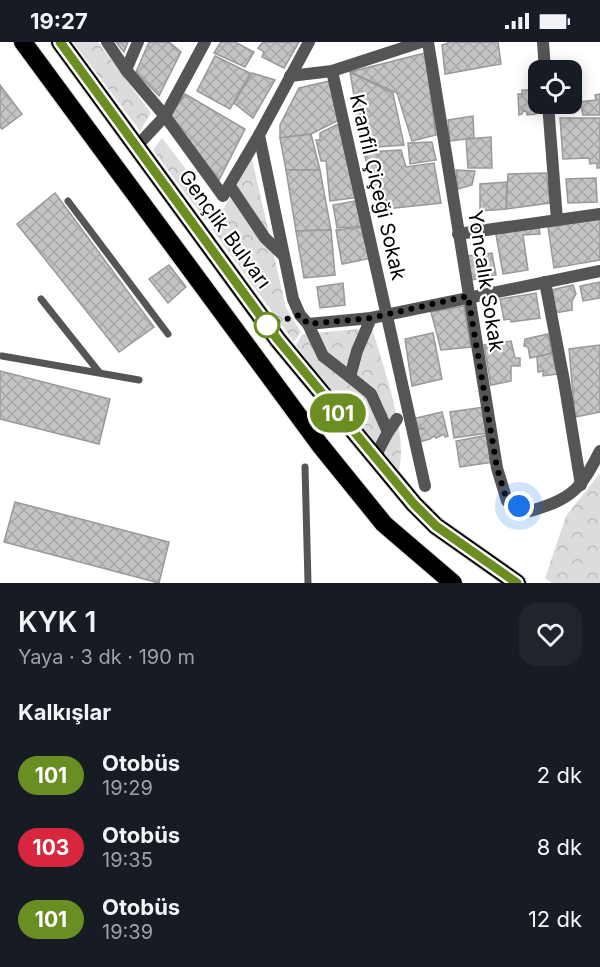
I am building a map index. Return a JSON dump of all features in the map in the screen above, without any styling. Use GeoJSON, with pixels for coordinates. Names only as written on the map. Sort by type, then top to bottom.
{"type":"FeatureCollection","features":[{"type":"Feature","properties":{"kind":"highway"},"geometry":{"type":"LineString","coordinates":[[22,42],[320,445],[384,524],[453,583]]}},
{"type":"Feature","properties":{"kind":"highway","name":"Gençlik Bulvarı"},"geometry":{"type":"LineString","coordinates":[[60,42],[278,340],[414,504],[436,526],[517,583]]}},
{"type":"Feature","properties":{"kind":"street"},"geometry":{"type":"LineString","coordinates":[[107,42],[126,70],[165,116],[224,196],[309,42]]}},
{"type":"Feature","properties":{"kind":"street"},"geometry":{"type":"LineString","coordinates":[[126,70],[138,42]]}},
{"type":"Feature","properties":{"kind":"street"},"geometry":{"type":"LineString","coordinates":[[136,146],[165,116],[205,42]]}},
{"type":"Feature","properties":{"kind":"street"},"geometry":{"type":"LineString","coordinates":[[290,76],[332,71],[421,42]]}},
{"type":"Feature","properties":{"kind":"street","name":"Yoncalık Sokak"},"geometry":{"type":"LineString","coordinates":[[428,42],[497,468],[507,501],[530,511],[557,503],[581,485]]}},
{"type":"Feature","properties":{"kind":"street"},"geometry":{"type":"LineString","coordinates":[[543,42],[544,60]]}},
{"type":"Feature","properties":{"kind":"street","name":"Kranfil Çiçeği Sokak"},"geometry":{"type":"LineString","coordinates":[[332,71],[425,486]]}},
{"type":"Feature","properties":{"kind":"street"},"geometry":{"type":"LineString","coordinates":[[549,114],[557,220]]}},
{"type":"Feature","properties":{"kind":"street"},"geometry":{"type":"LineString","coordinates":[[259,135],[293,299],[323,356],[372,394],[387,432]]}},
{"type":"Feature","properties":{"kind":"street"},"geometry":{"type":"LineString","coordinates":[[230,186],[266,238],[285,257]]}},
{"type":"Feature","properties":{"kind":"street"},"geometry":{"type":"LineString","coordinates":[[458,234],[600,214]]}},
{"type":"Feature","properties":{"kind":"street"},"geometry":{"type":"LineString","coordinates":[[308,324],[371,318],[468,296],[600,271]]}},
{"type":"Feature","properties":{"kind":"street"},"geometry":{"type":"LineString","coordinates":[[544,282],[564,381],[581,485]]}},
{"type":"Feature","properties":{"kind":"street"},"geometry":{"type":"LineString","coordinates":[[350,377],[357,351],[371,318]]}},
{"type":"Feature","properties":{"kind":"street"},"geometry":{"type":"LineString","coordinates":[[378,453],[387,432],[398,419]]}},
{"type":"Feature","properties":{"kind":"street"},"geometry":{"type":"LineString","coordinates":[[581,485],[600,451]]}},
{"type":"Feature","properties":{"kind":"lane"},"geometry":{"type":"LineString","coordinates":[[68,201],[168,334]]}},
{"type":"Feature","properties":{"kind":"lane"},"geometry":{"type":"LineString","coordinates":[[41,299],[99,372]]}},
{"type":"Feature","properties":{"kind":"lane"},"geometry":{"type":"LineString","coordinates":[[2,356],[139,380]]}},
{"type":"Feature","properties":{"kind":"lane"},"geometry":{"type":"LineString","coordinates":[[305,467],[308,583]]}},
{"type":"Feature","properties":{"kind":"green space"},"geometry":{"type":"Polygon","coordinates":[[[73,42],[98,42],[151,113],[140,131],[73,42]]]}},
{"type":"Feature","properties":{"kind":"green space"},"geometry":{"type":"Polygon","coordinates":[[[162,138],[215,207],[206,221],[153,150],[162,138]]]}},
{"type":"Feature","properties":{"kind":"green space"},"geometry":{"type":"Polygon","coordinates":[[[252,159],[286,308],[301,332],[294,342],[212,229],[252,159]]]}},
{"type":"Feature","properties":{"kind":"green space"},"geometry":{"type":"Polygon","coordinates":[[[372,328],[398,424],[401,462],[397,476],[296,345],[302,334],[372,328]]]}},
{"type":"Feature","properties":{"kind":"green space"},"geometry":{"type":"Polygon","coordinates":[[[600,473],[600,583],[552,583],[545,578],[566,516],[600,473]]]}},
{"type":"Feature","properties":{"kind":"building"},"geometry":{"type":"Polygon","coordinates":[[[116,42],[128,42],[124,52],[116,42]]]}},
{"type":"Feature","properties":{"kind":"building"},"geometry":{"type":"Polygon","coordinates":[[[149,42],[169,42],[181,52],[159,96],[136,72],[149,42]]]}},
{"type":"Feature","properties":{"kind":"building"},"geometry":{"type":"Polygon","coordinates":[[[221,42],[235,42],[254,52],[245,67],[214,53],[221,42]]]}},
{"type":"Feature","properties":{"kind":"building"},"geometry":{"type":"Polygon","coordinates":[[[263,42],[299,42],[284,68],[262,57],[264,52],[258,48],[263,42]]]}},
{"type":"Feature","properties":{"kind":"building"},"geometry":{"type":"Polygon","coordinates":[[[451,42],[498,42],[501,64],[445,74],[442,45],[451,42]]]}},
{"type":"Feature","properties":{"kind":"building"},"geometry":{"type":"Polygon","coordinates":[[[425,53],[436,135],[412,141],[397,93],[350,72],[425,53]]]}},
{"type":"Feature","properties":{"kind":"building"},"geometry":{"type":"Polygon","coordinates":[[[215,56],[250,73],[230,109],[197,91],[215,56]]]}},
{"type":"Feature","properties":{"kind":"building"},"geometry":{"type":"Polygon","coordinates":[[[350,72],[393,93],[404,145],[363,148],[350,72]]]}},
{"type":"Feature","properties":{"kind":"building"},"geometry":{"type":"Polygon","coordinates":[[[252,73],[275,80],[253,118],[234,103],[252,73]]]}},
{"type":"Feature","properties":{"kind":"building"},"geometry":{"type":"Polygon","coordinates":[[[334,80],[343,118],[311,134],[280,138],[280,125],[299,88],[334,80]]]}},
{"type":"Feature","properties":{"kind":"building"},"geometry":{"type":"Polygon","coordinates":[[[0,85],[22,114],[2,129],[0,127],[0,85]]]}},
{"type":"Feature","properties":{"kind":"building"},"geometry":{"type":"Polygon","coordinates":[[[522,90],[528,90],[528,114],[536,114],[527,115],[527,112],[523,111],[519,115],[518,94],[522,94],[522,90]]]}},
{"type":"Feature","properties":{"kind":"building"},"geometry":{"type":"Polygon","coordinates":[[[185,94],[245,129],[219,180],[170,116],[185,94]]]}},
{"type":"Feature","properties":{"kind":"building"},"geometry":{"type":"Polygon","coordinates":[[[600,94],[600,115],[583,115],[582,102],[596,100],[595,95],[600,94]]]}},
{"type":"Feature","properties":{"kind":"building"},"geometry":{"type":"Polygon","coordinates":[[[473,116],[474,138],[450,141],[448,120],[473,116]]]}},
{"type":"Feature","properties":{"kind":"building"},"geometry":{"type":"Polygon","coordinates":[[[560,118],[600,118],[600,168],[597,168],[597,163],[590,164],[589,158],[563,159],[560,118]]]}},
{"type":"Feature","properties":{"kind":"building"},"geometry":{"type":"Polygon","coordinates":[[[342,122],[360,197],[330,201],[326,161],[321,161],[316,140],[320,140],[320,133],[342,122]]]}},
{"type":"Feature","properties":{"kind":"building"},"geometry":{"type":"Polygon","coordinates":[[[311,134],[320,170],[286,170],[280,138],[311,134]]]}},
{"type":"Feature","properties":{"kind":"building"},"geometry":{"type":"Polygon","coordinates":[[[491,137],[492,168],[468,168],[466,139],[491,137]]]}},
{"type":"Feature","properties":{"kind":"building"},"geometry":{"type":"Polygon","coordinates":[[[432,142],[436,160],[410,164],[408,143],[432,142]]]}},
{"type":"Feature","properties":{"kind":"building"},"geometry":{"type":"Polygon","coordinates":[[[401,150],[406,167],[434,163],[441,203],[377,210],[364,152],[401,150]]]}},
{"type":"Feature","properties":{"kind":"building"},"geometry":{"type":"Polygon","coordinates":[[[286,170],[320,170],[331,230],[296,231],[286,170]]]}},
{"type":"Feature","properties":{"kind":"building"},"geometry":{"type":"Polygon","coordinates":[[[456,170],[475,171],[472,185],[458,189],[456,170]]]}},
{"type":"Feature","properties":{"kind":"building"},"geometry":{"type":"Polygon","coordinates":[[[546,173],[550,203],[506,209],[508,174],[546,173]]]}},
{"type":"Feature","properties":{"kind":"building"},"geometry":{"type":"Polygon","coordinates":[[[596,178],[597,202],[568,203],[566,179],[596,178]]]}},
{"type":"Feature","properties":{"kind":"building"},"geometry":{"type":"Polygon","coordinates":[[[507,182],[506,209],[480,211],[480,184],[507,182]]]}},
{"type":"Feature","properties":{"kind":"building"},"geometry":{"type":"Polygon","coordinates":[[[55,193],[154,327],[119,352],[17,224],[55,193]]]}},
{"type":"Feature","properties":{"kind":"building"},"geometry":{"type":"Polygon","coordinates":[[[360,200],[365,226],[337,228],[333,205],[360,200]]]}},
{"type":"Feature","properties":{"kind":"building"},"geometry":{"type":"Polygon","coordinates":[[[600,219],[600,260],[554,268],[548,227],[600,219]]]}},
{"type":"Feature","properties":{"kind":"building"},"geometry":{"type":"Polygon","coordinates":[[[538,223],[540,234],[523,235],[528,270],[503,274],[495,229],[538,223]]]}},
{"type":"Feature","properties":{"kind":"building"},"geometry":{"type":"Polygon","coordinates":[[[365,227],[372,258],[342,264],[336,230],[365,227]]]}},
{"type":"Feature","properties":{"kind":"building"},"geometry":{"type":"Polygon","coordinates":[[[331,230],[335,275],[304,278],[296,231],[331,230]]]}},
{"type":"Feature","properties":{"kind":"building"},"geometry":{"type":"Polygon","coordinates":[[[492,253],[496,275],[471,280],[467,256],[492,253]]]}},
{"type":"Feature","properties":{"kind":"building"},"geometry":{"type":"Polygon","coordinates":[[[169,265],[186,287],[168,303],[149,279],[169,265]]]}},
{"type":"Feature","properties":{"kind":"building"},"geometry":{"type":"Polygon","coordinates":[[[600,282],[600,298],[583,301],[580,286],[600,282]]]}},
{"type":"Feature","properties":{"kind":"building"},"geometry":{"type":"Polygon","coordinates":[[[343,283],[345,305],[320,308],[317,287],[343,283]]]}},
{"type":"Feature","properties":{"kind":"building"},"geometry":{"type":"Polygon","coordinates":[[[573,285],[576,294],[572,301],[572,310],[555,313],[551,290],[573,285]]]}},
{"type":"Feature","properties":{"kind":"building"},"geometry":{"type":"Polygon","coordinates":[[[536,293],[540,318],[511,322],[510,319],[504,320],[500,299],[536,293]]]}},
{"type":"Feature","properties":{"kind":"building"},"geometry":{"type":"Polygon","coordinates":[[[464,306],[471,347],[441,350],[431,312],[464,306]]]}},
{"type":"Feature","properties":{"kind":"building"},"geometry":{"type":"Polygon","coordinates":[[[433,333],[442,379],[412,386],[405,339],[433,333]]]}},
{"type":"Feature","properties":{"kind":"building"},"geometry":{"type":"Polygon","coordinates":[[[548,334],[552,353],[530,358],[528,347],[524,346],[525,339],[548,334]]]}},
{"type":"Feature","properties":{"kind":"building"},"geometry":{"type":"Polygon","coordinates":[[[511,341],[515,358],[520,358],[520,366],[511,366],[511,381],[491,385],[484,345],[511,341]]]}},
{"type":"Feature","properties":{"kind":"building"},"geometry":{"type":"Polygon","coordinates":[[[600,345],[600,412],[575,417],[569,349],[600,345]]]}},
{"type":"Feature","properties":{"kind":"building"},"geometry":{"type":"Polygon","coordinates":[[[552,353],[557,374],[543,376],[543,371],[538,372],[537,357],[552,353]]]}},
{"type":"Feature","properties":{"kind":"building"},"geometry":{"type":"Polygon","coordinates":[[[0,371],[110,399],[99,444],[0,419],[0,371]]]}},
{"type":"Feature","properties":{"kind":"building"},"geometry":{"type":"Polygon","coordinates":[[[484,407],[488,433],[454,438],[450,412],[484,407]]]}},
{"type":"Feature","properties":{"kind":"building"},"geometry":{"type":"Polygon","coordinates":[[[442,412],[448,436],[445,437],[444,434],[436,438],[434,436],[419,442],[416,430],[425,428],[415,430],[412,419],[442,412]]]}},
{"type":"Feature","properties":{"kind":"building"},"geometry":{"type":"Polygon","coordinates":[[[489,435],[493,462],[460,467],[456,441],[489,435]]]}},
{"type":"Feature","properties":{"kind":"building"},"geometry":{"type":"Polygon","coordinates":[[[15,502],[169,542],[159,583],[4,542],[15,502]]]}},
{"type":"Feature","properties":{"kind":"bus line","name":"101"},"geometry":{"type":"LineString","coordinates":[[60,42],[278,340],[414,504],[436,526],[517,583]]}},
{"type":"Feature","properties":{"kind":"route"},"geometry":{"type":"LineString","coordinates":[[267,325],[300,315],[308,324],[371,318],[468,296],[497,468],[507,501],[519,506]]}}]}
